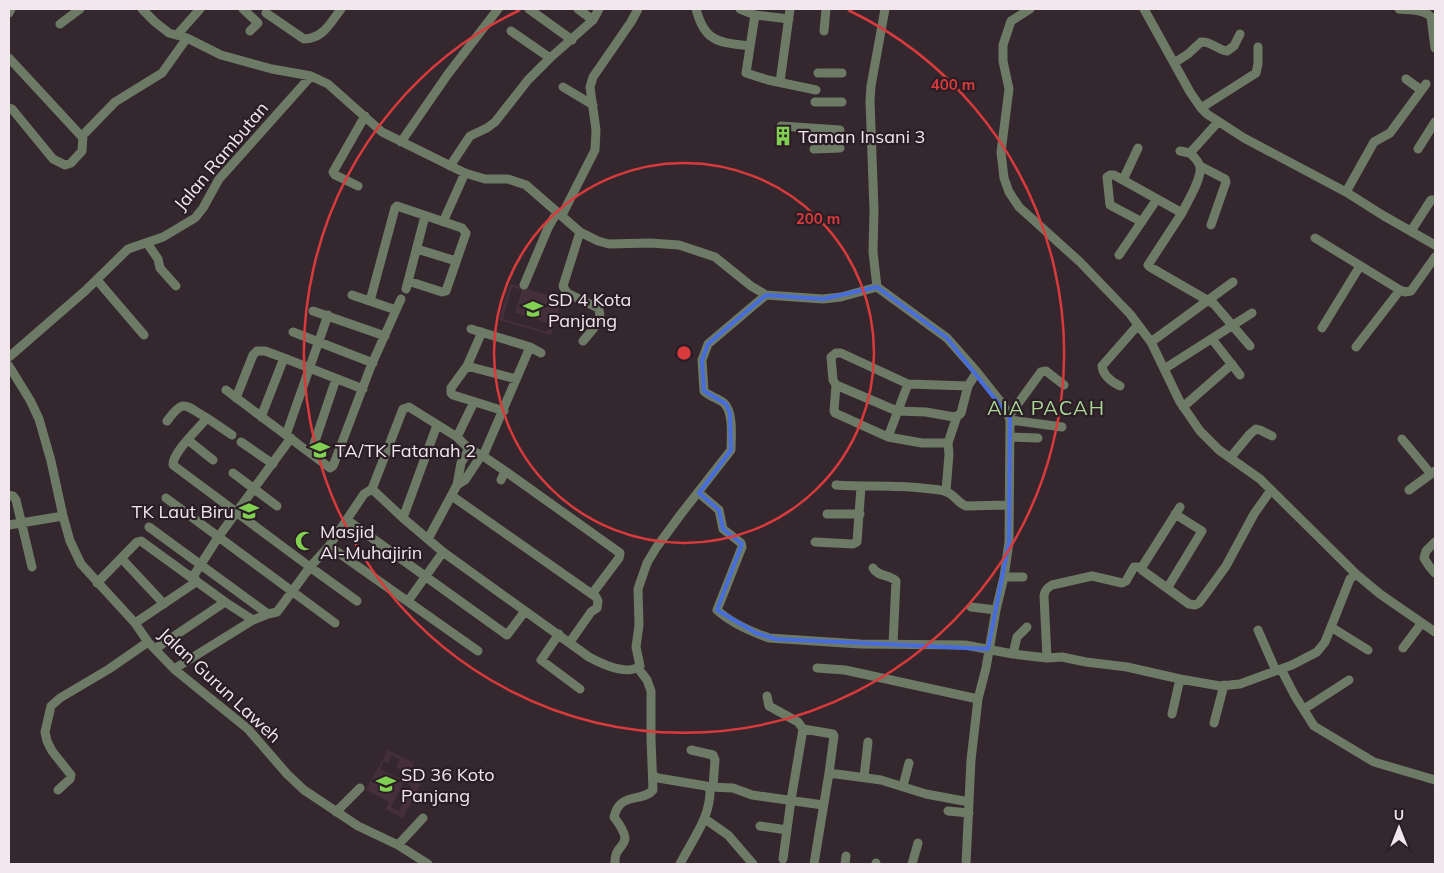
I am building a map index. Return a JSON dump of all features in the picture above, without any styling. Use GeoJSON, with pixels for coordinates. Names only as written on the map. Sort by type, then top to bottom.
{"type":"FeatureCollection","features":[{"type":"Feature","properties":{"kind":"street"},"geometry":{"type":"LineString","coordinates":[[9,13],[11,9]]}},
{"type":"Feature","properties":{"kind":"street"},"geometry":{"type":"LineString","coordinates":[[60,24],[80,9]]}},
{"type":"Feature","properties":{"kind":"street"},"geometry":{"type":"LineString","coordinates":[[142,9],[163,29],[229,58],[311,76],[328,84],[382,132],[465,173],[485,179],[508,179],[518,182],[533,190],[580,232],[598,241],[609,244],[668,243],[704,253],[715,257],[736,275],[766,295],[823,299],[841,297],[877,287]]}},
{"type":"Feature","properties":{"kind":"street"},"geometry":{"type":"LineString","coordinates":[[177,35],[200,9]]}},
{"type":"Feature","properties":{"kind":"street"},"geometry":{"type":"LineString","coordinates":[[243,9],[258,23]]}},
{"type":"Feature","properties":{"kind":"street"},"geometry":{"type":"LineString","coordinates":[[250,31],[268,11],[304,39],[309,39],[318,36],[341,9]]}},
{"type":"Feature","properties":{"kind":"street"},"geometry":{"type":"LineString","coordinates":[[401,142],[453,67],[498,9]]}},
{"type":"Feature","properties":{"kind":"street"},"geometry":{"type":"LineString","coordinates":[[529,9],[572,40]]}},
{"type":"Feature","properties":{"kind":"street"},"geometry":{"type":"LineString","coordinates":[[578,9],[593,20]]}},
{"type":"Feature","properties":{"kind":"street"},"geometry":{"type":"LineString","coordinates":[[450,166],[470,136],[495,122],[528,80],[593,20],[598,9]]}},
{"type":"Feature","properties":{"kind":"street"},"geometry":{"type":"LineString","coordinates":[[524,285],[548,228],[560,214],[595,150],[596,130],[590,87],[593,77],[638,9]]}},
{"type":"Feature","properties":{"kind":"street"},"geometry":{"type":"LineString","coordinates":[[696,9],[704,30],[716,41],[750,46]]}},
{"type":"Feature","properties":{"kind":"street"},"geometry":{"type":"LineString","coordinates":[[740,9],[755,15],[789,19]]}},
{"type":"Feature","properties":{"kind":"street"},"geometry":{"type":"LineString","coordinates":[[780,82],[790,9]]}},
{"type":"Feature","properties":{"kind":"street"},"geometry":{"type":"LineString","coordinates":[[824,31],[826,9]]}},
{"type":"Feature","properties":{"kind":"street"},"geometry":{"type":"LineString","coordinates":[[885,9],[870,86],[874,210],[873,252],[877,287],[947,338],[1004,406],[1009,418],[1009,542],[1004,577],[978,699],[971,760],[966,864]]}},
{"type":"Feature","properties":{"kind":"street"},"geometry":{"type":"LineString","coordinates":[[1030,9],[1011,20],[1003,45],[1003,61],[1009,89],[1001,152],[1004,178],[1009,192],[1019,207],[1080,262],[1130,314],[1151,342],[1183,407],[1205,436],[1230,458],[1260,479],[1356,574],[1421,624],[1435,632]]}},
{"type":"Feature","properties":{"kind":"street"},"geometry":{"type":"LineString","coordinates":[[1144,9],[1201,108],[1218,122],[1244,138],[1346,192],[1435,245]]}},
{"type":"Feature","properties":{"kind":"street"},"geometry":{"type":"LineString","coordinates":[[1398,9],[1419,11],[1431,17],[1435,48]]}},
{"type":"Feature","properties":{"kind":"street"},"geometry":{"type":"LineString","coordinates":[[755,15],[746,74],[816,90]]}},
{"type":"Feature","properties":{"kind":"street"},"geometry":{"type":"LineString","coordinates":[[511,31],[550,58]]}},
{"type":"Feature","properties":{"kind":"street"},"geometry":{"type":"LineString","coordinates":[[1174,63],[1201,42],[1206,42],[1223,51],[1227,51],[1234,46],[1240,34]]}},
{"type":"Feature","properties":{"kind":"street"},"geometry":{"type":"LineString","coordinates":[[9,108],[12,109],[53,159],[64,165],[72,164],[82,151],[83,135],[115,102],[162,73],[187,38]]}},
{"type":"Feature","properties":{"kind":"street"},"geometry":{"type":"LineString","coordinates":[[1201,108],[1256,73],[1258,47]]}},
{"type":"Feature","properties":{"kind":"street"},"geometry":{"type":"LineString","coordinates":[[9,58],[83,138]]}},
{"type":"Feature","properties":{"kind":"street"},"geometry":{"type":"LineString","coordinates":[[818,73],[842,74]]}},
{"type":"Feature","properties":{"kind":"street","name":"Jalan Rambutan"},"geometry":{"type":"LineString","coordinates":[[9,357],[97,280],[128,249],[163,237],[195,218],[204,208],[219,179],[311,76]]}},
{"type":"Feature","properties":{"kind":"street"},"geometry":{"type":"LineString","coordinates":[[1346,192],[1374,142],[1390,133],[1423,87],[1406,79]]}},
{"type":"Feature","properties":{"kind":"street"},"geometry":{"type":"LineString","coordinates":[[563,87],[593,105]]}},
{"type":"Feature","properties":{"kind":"street"},"geometry":{"type":"LineString","coordinates":[[815,102],[842,102]]}},
{"type":"Feature","properties":{"kind":"street"},"geometry":{"type":"LineString","coordinates":[[358,186],[335,175],[333,172],[364,116]]}},
{"type":"Feature","properties":{"kind":"street"},"geometry":{"type":"LineString","coordinates":[[1190,154],[1218,122]]}},
{"type":"Feature","properties":{"kind":"street"},"geometry":{"type":"LineString","coordinates":[[1418,149],[1435,122]]}},
{"type":"Feature","properties":{"kind":"street"},"geometry":{"type":"LineString","coordinates":[[781,126],[840,130]]}},
{"type":"Feature","properties":{"kind":"street"},"geometry":{"type":"LineString","coordinates":[[814,149],[840,148]]}},
{"type":"Feature","properties":{"kind":"street"},"geometry":{"type":"LineString","coordinates":[[1123,180],[1138,148]]}},
{"type":"Feature","properties":{"kind":"street"},"geometry":{"type":"LineString","coordinates":[[1180,150],[1190,154],[1200,166],[1224,179],[1226,182],[1211,225]]}},
{"type":"Feature","properties":{"kind":"street"},"geometry":{"type":"LineString","coordinates":[[1200,166],[1195,187],[1182,213],[1148,265],[1209,300],[1250,346]]}},
{"type":"Feature","properties":{"kind":"street"},"geometry":{"type":"LineString","coordinates":[[443,222],[465,173]]}},
{"type":"Feature","properties":{"kind":"street"},"geometry":{"type":"LineString","coordinates":[[1142,222],[1110,205],[1107,178],[1110,175],[1114,175],[1182,213]]}},
{"type":"Feature","properties":{"kind":"street"},"geometry":{"type":"LineString","coordinates":[[1411,231],[1434,197]]}},
{"type":"Feature","properties":{"kind":"street"},"geometry":{"type":"LineString","coordinates":[[1119,255],[1157,199]]}},
{"type":"Feature","properties":{"kind":"street"},"geometry":{"type":"LineString","coordinates":[[370,301],[397,206],[462,228],[466,233],[446,291],[407,285],[425,216]]}},
{"type":"Feature","properties":{"kind":"street"},"geometry":{"type":"LineString","coordinates":[[580,232],[563,286],[567,293],[598,308],[600,312],[600,319],[583,340]]}},
{"type":"Feature","properties":{"kind":"street"},"geometry":{"type":"LineString","coordinates":[[1315,238],[1405,292],[1411,291],[1435,257]]}},
{"type":"Feature","properties":{"kind":"street"},"geometry":{"type":"LineString","coordinates":[[147,243],[158,259],[160,268],[176,286]]}},
{"type":"Feature","properties":{"kind":"street"},"geometry":{"type":"LineString","coordinates":[[416,248],[456,260]]}},
{"type":"Feature","properties":{"kind":"street"},"geometry":{"type":"LineString","coordinates":[[1322,328],[1360,266]]}},
{"type":"Feature","properties":{"kind":"street"},"geometry":{"type":"LineString","coordinates":[[97,280],[144,334]]}},
{"type":"Feature","properties":{"kind":"street"},"geometry":{"type":"LineString","coordinates":[[1151,342],[1233,282]]}},
{"type":"Feature","properties":{"kind":"street"},"geometry":{"type":"LineString","coordinates":[[1356,347],[1400,290]]}},
{"type":"Feature","properties":{"kind":"street"},"geometry":{"type":"LineString","coordinates":[[352,295],[396,310]]}},
{"type":"Feature","properties":{"kind":"street"},"geometry":{"type":"LineString","coordinates":[[638,668],[640,666],[636,647],[639,625],[638,598],[640,581],[656,548],[680,514],[699,493],[732,450],[730,413],[726,404],[709,396],[704,391],[702,360],[708,344],[766,295]]}},
{"type":"Feature","properties":{"kind":"street"},"geometry":{"type":"LineString","coordinates":[[226,390],[330,468],[333,466],[362,389],[401,299]]}},
{"type":"Feature","properties":{"kind":"street"},"geometry":{"type":"LineString","coordinates":[[313,311],[385,336]]}},
{"type":"Feature","properties":{"kind":"street"},"geometry":{"type":"LineString","coordinates":[[1164,368],[1212,340],[1252,313]]}},
{"type":"Feature","properties":{"kind":"street"},"geometry":{"type":"LineString","coordinates":[[196,582],[194,575],[219,536],[273,464],[288,437],[309,368],[328,315]]}},
{"type":"Feature","properties":{"kind":"street"},"geometry":{"type":"LineString","coordinates":[[1120,386],[1110,381],[1102,370],[1102,366],[1138,325]]}},
{"type":"Feature","properties":{"kind":"street"},"geometry":{"type":"LineString","coordinates":[[471,329],[541,353]]}},
{"type":"Feature","properties":{"kind":"street"},"geometry":{"type":"LineString","coordinates":[[293,332],[373,362]]}},
{"type":"Feature","properties":{"kind":"street"},"geometry":{"type":"LineString","coordinates":[[482,332],[467,366],[451,390],[453,395],[504,411]]}},
{"type":"Feature","properties":{"kind":"street"},"geometry":{"type":"LineString","coordinates":[[1212,340],[1240,375]]}},
{"type":"Feature","properties":{"kind":"street"},"geometry":{"type":"LineString","coordinates":[[457,486],[465,480],[482,456],[504,411],[530,348]]}},
{"type":"Feature","properties":{"kind":"street"},"geometry":{"type":"LineString","coordinates":[[236,398],[255,352],[265,351],[362,389]]}},
{"type":"Feature","properties":{"kind":"street"},"geometry":{"type":"LineString","coordinates":[[948,443],[922,443],[888,437],[835,413],[836,385],[833,380],[831,357],[841,352],[908,384],[968,386]]}},
{"type":"Feature","properties":{"kind":"street"},"geometry":{"type":"LineString","coordinates":[[261,417],[284,358]]}},
{"type":"Feature","properties":{"kind":"street"},"geometry":{"type":"LineString","coordinates":[[1183,407],[1232,364]]}},
{"type":"Feature","properties":{"kind":"street","name":"Jalan Gurun Laweh"},"geometry":{"type":"LineString","coordinates":[[9,366],[30,400],[38,419],[51,461],[63,516],[75,553],[81,564],[135,623],[148,642],[174,669],[248,729],[287,774],[304,790],[358,826],[398,845],[428,864]]}},
{"type":"Feature","properties":{"kind":"street"},"geometry":{"type":"LineString","coordinates":[[467,366],[516,379]]}},
{"type":"Feature","properties":{"kind":"street"},"geometry":{"type":"LineString","coordinates":[[1009,418],[1041,372],[1046,371],[1064,385]]}},
{"type":"Feature","properties":{"kind":"street"},"geometry":{"type":"LineString","coordinates":[[946,491],[948,443],[957,416],[961,413],[968,386],[977,372]]}},
{"type":"Feature","properties":{"kind":"street"},"geometry":{"type":"LineString","coordinates":[[311,453],[336,379]]}},
{"type":"Feature","properties":{"kind":"street"},"geometry":{"type":"LineString","coordinates":[[888,437],[908,384]]}},
{"type":"Feature","properties":{"kind":"street"},"geometry":{"type":"LineString","coordinates":[[836,385],[897,411],[957,416]]}},
{"type":"Feature","properties":{"kind":"street"},"geometry":{"type":"LineString","coordinates":[[458,437],[474,402]]}},
{"type":"Feature","properties":{"kind":"street"},"geometry":{"type":"LineString","coordinates":[[167,421],[177,408],[182,405],[188,406],[232,435]]}},
{"type":"Feature","properties":{"kind":"street"},"geometry":{"type":"LineString","coordinates":[[174,669],[253,620],[277,612],[310,567],[329,546],[364,494],[372,489],[403,409],[410,407],[458,437],[469,449],[505,471],[620,552],[617,561],[592,594]]}},
{"type":"Feature","properties":{"kind":"street"},"geometry":{"type":"LineString","coordinates":[[207,418],[173,460],[173,465],[357,601]]}},
{"type":"Feature","properties":{"kind":"street"},"geometry":{"type":"LineString","coordinates":[[1009,418],[1062,427]]}},
{"type":"Feature","properties":{"kind":"street"},"geometry":{"type":"LineString","coordinates":[[403,518],[437,425]]}},
{"type":"Feature","properties":{"kind":"street"},"geometry":{"type":"LineString","coordinates":[[1230,458],[1256,429],[1272,436]]}},
{"type":"Feature","properties":{"kind":"street"},"geometry":{"type":"LineString","coordinates":[[1010,436],[1038,438]]}},
{"type":"Feature","properties":{"kind":"street"},"geometry":{"type":"LineString","coordinates":[[1402,439],[1433,472],[1409,490]]}},
{"type":"Feature","properties":{"kind":"street"},"geometry":{"type":"LineString","coordinates":[[188,440],[213,460]]}},
{"type":"Feature","properties":{"kind":"street"},"geometry":{"type":"LineString","coordinates":[[241,442],[273,464]]}},
{"type":"Feature","properties":{"kind":"street"},"geometry":{"type":"LineString","coordinates":[[428,539],[457,486],[461,463],[469,449]]}},
{"type":"Feature","properties":{"kind":"street"},"geometry":{"type":"LineString","coordinates":[[501,480],[505,471]]}},
{"type":"Feature","properties":{"kind":"street"},"geometry":{"type":"LineString","coordinates":[[233,473],[277,506]]}},
{"type":"Feature","properties":{"kind":"street"},"geometry":{"type":"LineString","coordinates":[[836,486],[901,486],[946,491],[954,496],[960,504],[966,506],[1009,505]]}},
{"type":"Feature","properties":{"kind":"street"},"geometry":{"type":"LineString","coordinates":[[815,542],[855,544],[858,539],[861,487]]}},
{"type":"Feature","properties":{"kind":"street"},"geometry":{"type":"LineString","coordinates":[[372,489],[443,552],[597,662],[623,669],[633,670],[638,668]]}},
{"type":"Feature","properties":{"kind":"street"},"geometry":{"type":"LineString","coordinates":[[1142,567],[1142,570],[1189,604],[1199,603],[1226,566],[1254,514],[1271,490]]}},
{"type":"Feature","properties":{"kind":"street"},"geometry":{"type":"LineString","coordinates":[[699,493],[719,510],[723,529],[740,542],[742,547],[717,608],[718,611],[756,633],[769,638],[860,644],[965,645],[1012,654],[1047,658],[1062,657],[1127,667],[1180,679],[1224,685],[1240,684],[1279,670],[1317,652],[1325,642],[1350,579],[1356,574]]}},
{"type":"Feature","properties":{"kind":"street"},"geometry":{"type":"LineString","coordinates":[[9,495],[13,496],[16,500],[32,568]]}},
{"type":"Feature","properties":{"kind":"street"},"geometry":{"type":"LineString","coordinates":[[452,496],[592,594],[598,601],[597,608],[591,612],[570,642]]}},
{"type":"Feature","properties":{"kind":"street"},"geometry":{"type":"LineString","coordinates":[[166,498],[335,623]]}},
{"type":"Feature","properties":{"kind":"street"},"geometry":{"type":"LineString","coordinates":[[1142,567],[1177,510],[1202,531],[1168,588]]}},
{"type":"Feature","properties":{"kind":"street"},"geometry":{"type":"LineString","coordinates":[[828,514],[860,514]]}},
{"type":"Feature","properties":{"kind":"street"},"geometry":{"type":"LineString","coordinates":[[9,525],[63,516]]}},
{"type":"Feature","properties":{"kind":"street"},"geometry":{"type":"LineString","coordinates":[[347,520],[508,635],[525,611]]}},
{"type":"Feature","properties":{"kind":"street"},"geometry":{"type":"LineString","coordinates":[[149,527],[268,614]]}},
{"type":"Feature","properties":{"kind":"street"},"geometry":{"type":"LineString","coordinates":[[97,583],[137,542],[141,541],[196,582],[253,620]]}},
{"type":"Feature","properties":{"kind":"street"},"geometry":{"type":"LineString","coordinates":[[1435,542],[1426,552],[1424,558],[1428,566],[1435,572]]}},
{"type":"Feature","properties":{"kind":"street"},"geometry":{"type":"LineString","coordinates":[[329,546],[478,651]]}},
{"type":"Feature","properties":{"kind":"street"},"geometry":{"type":"LineString","coordinates":[[408,600],[443,552]]}},
{"type":"Feature","properties":{"kind":"street"},"geometry":{"type":"LineString","coordinates":[[122,558],[164,604]]}},
{"type":"Feature","properties":{"kind":"street"},"geometry":{"type":"LineString","coordinates":[[1047,658],[1045,590],[1052,585],[1092,576],[1122,583],[1126,581],[1134,568],[1142,567]]}},
{"type":"Feature","properties":{"kind":"street"},"geometry":{"type":"LineString","coordinates":[[873,568],[876,572],[896,581],[893,644]]}},
{"type":"Feature","properties":{"kind":"street"},"geometry":{"type":"LineString","coordinates":[[1004,577],[1023,577]]}},
{"type":"Feature","properties":{"kind":"street"},"geometry":{"type":"LineString","coordinates":[[135,623],[196,582]]}},
{"type":"Feature","properties":{"kind":"street"},"geometry":{"type":"LineString","coordinates":[[155,649],[225,602]]}},
{"type":"Feature","properties":{"kind":"street"},"geometry":{"type":"LineString","coordinates":[[971,607],[996,610]]}},
{"type":"Feature","properties":{"kind":"street"},"geometry":{"type":"LineString","coordinates":[[1403,648],[1421,624]]}},
{"type":"Feature","properties":{"kind":"street"},"geometry":{"type":"LineString","coordinates":[[1012,654],[1017,637],[1027,627]]}},
{"type":"Feature","properties":{"kind":"street"},"geometry":{"type":"LineString","coordinates":[[1331,627],[1368,650]]}},
{"type":"Feature","properties":{"kind":"street"},"geometry":{"type":"LineString","coordinates":[[1258,630],[1294,696],[1314,726],[1363,757],[1379,764],[1435,780]]}},
{"type":"Feature","properties":{"kind":"street"},"geometry":{"type":"LineString","coordinates":[[559,634],[541,660],[580,689]]}},
{"type":"Feature","properties":{"kind":"street"},"geometry":{"type":"LineString","coordinates":[[58,790],[70,779],[71,775],[52,751],[47,741],[45,732],[51,706],[60,698],[109,669],[148,642]]}},
{"type":"Feature","properties":{"kind":"street"},"geometry":{"type":"LineString","coordinates":[[615,864],[616,855],[623,845],[625,836],[614,814],[625,800],[652,792],[651,692],[647,680],[638,668]]}},
{"type":"Feature","properties":{"kind":"street"},"geometry":{"type":"LineString","coordinates":[[817,668],[844,670],[978,699]]}},
{"type":"Feature","properties":{"kind":"street"},"geometry":{"type":"LineString","coordinates":[[1172,714],[1180,679]]}},
{"type":"Feature","properties":{"kind":"street"},"geometry":{"type":"LineString","coordinates":[[1304,709],[1349,680]]}},
{"type":"Feature","properties":{"kind":"street"},"geometry":{"type":"LineString","coordinates":[[1214,723],[1224,685]]}},
{"type":"Feature","properties":{"kind":"street"},"geometry":{"type":"LineString","coordinates":[[767,696],[769,706],[798,722],[803,729],[832,734],[834,736],[814,864]]}},
{"type":"Feature","properties":{"kind":"street"},"geometry":{"type":"LineString","coordinates":[[783,859],[790,800],[803,729]]}},
{"type":"Feature","properties":{"kind":"street"},"geometry":{"type":"LineString","coordinates":[[864,777],[868,742]]}},
{"type":"Feature","properties":{"kind":"street"},"geometry":{"type":"LineString","coordinates":[[680,864],[705,819],[715,760],[714,755],[692,750]]}},
{"type":"Feature","properties":{"kind":"street"},"geometry":{"type":"LineString","coordinates":[[903,786],[909,763]]}},
{"type":"Feature","properties":{"kind":"street"},"geometry":{"type":"LineString","coordinates":[[829,773],[864,777],[903,786],[941,798],[969,802]]}},
{"type":"Feature","properties":{"kind":"street"},"geometry":{"type":"LineString","coordinates":[[653,775],[658,778],[711,787],[733,788],[752,795],[823,805]]}},
{"type":"Feature","properties":{"kind":"street"},"geometry":{"type":"LineString","coordinates":[[336,812],[360,788]]}},
{"type":"Feature","properties":{"kind":"street"},"geometry":{"type":"LineString","coordinates":[[948,811],[969,813]]}},
{"type":"Feature","properties":{"kind":"street"},"geometry":{"type":"LineString","coordinates":[[398,845],[423,818]]}},
{"type":"Feature","properties":{"kind":"street"},"geometry":{"type":"LineString","coordinates":[[705,819],[728,835],[752,864]]}},
{"type":"Feature","properties":{"kind":"street"},"geometry":{"type":"LineString","coordinates":[[760,826],[787,830]]}},
{"type":"Feature","properties":{"kind":"street"},"geometry":{"type":"LineString","coordinates":[[912,864],[918,843]]}},
{"type":"Feature","properties":{"kind":"highlighted area"},"geometry":{"type":"Polygon","coordinates":[[[877,287],[947,338],[1010,418],[1009,542],[988,649],[776,639],[756,633],[717,610],[742,544],[723,529],[719,510],[699,493],[731,450],[730,413],[726,404],[704,391],[702,360],[708,344],[766,295],[823,299],[877,287]]]}},
{"type":"Feature","properties":{"kind":"shaded area","name":"SD 4 Kota Panjang"},"geometry":{"type":"Polygon","coordinates":[[[510,284],[562,299],[551,335],[499,320],[510,284]],[[512,287],[503,319],[547,332],[549,323],[515,313],[522,290],[512,287]]]}},
{"type":"Feature","properties":{"kind":"shaded area","name":"SD 36 Koto Panjang"},"geometry":{"type":"Polygon","coordinates":[[[388,750],[414,763],[407,777],[421,784],[403,818],[385,809],[389,802],[366,790],[388,750]],[[392,755],[388,763],[384,761],[380,769],[402,780],[406,773],[396,767],[400,760],[392,755]],[[404,782],[391,807],[399,811],[412,786],[404,782]]]}},
{"type":"Feature","properties":{"kind":"place","name":"Taman Insani 3"},"geometry":{"type":"Point","coordinates":[783,136]}},
{"type":"Feature","properties":{"kind":"place","name":"SD 4 Kota Panjang"},"geometry":{"type":"Point","coordinates":[533,309]}},
{"type":"Feature","properties":{"kind":"place","name":"TA/TK Fatanah 2"},"geometry":{"type":"Point","coordinates":[320,450]}},
{"type":"Feature","properties":{"kind":"place","name":"TK Laut Biru"},"geometry":{"type":"Point","coordinates":[249,511]}},
{"type":"Feature","properties":{"kind":"place","name":"Masjid Al-Muhajirin"},"geometry":{"type":"Point","coordinates":[305,541]}},
{"type":"Feature","properties":{"kind":"place","name":"SD 36 Koto Panjang"},"geometry":{"type":"Point","coordinates":[386,784]}},
{"type":"Feature","properties":{"kind":"district","name":"AIA PACAH"},"geometry":{"type":"Point","coordinates":[1046,407]}}]}
